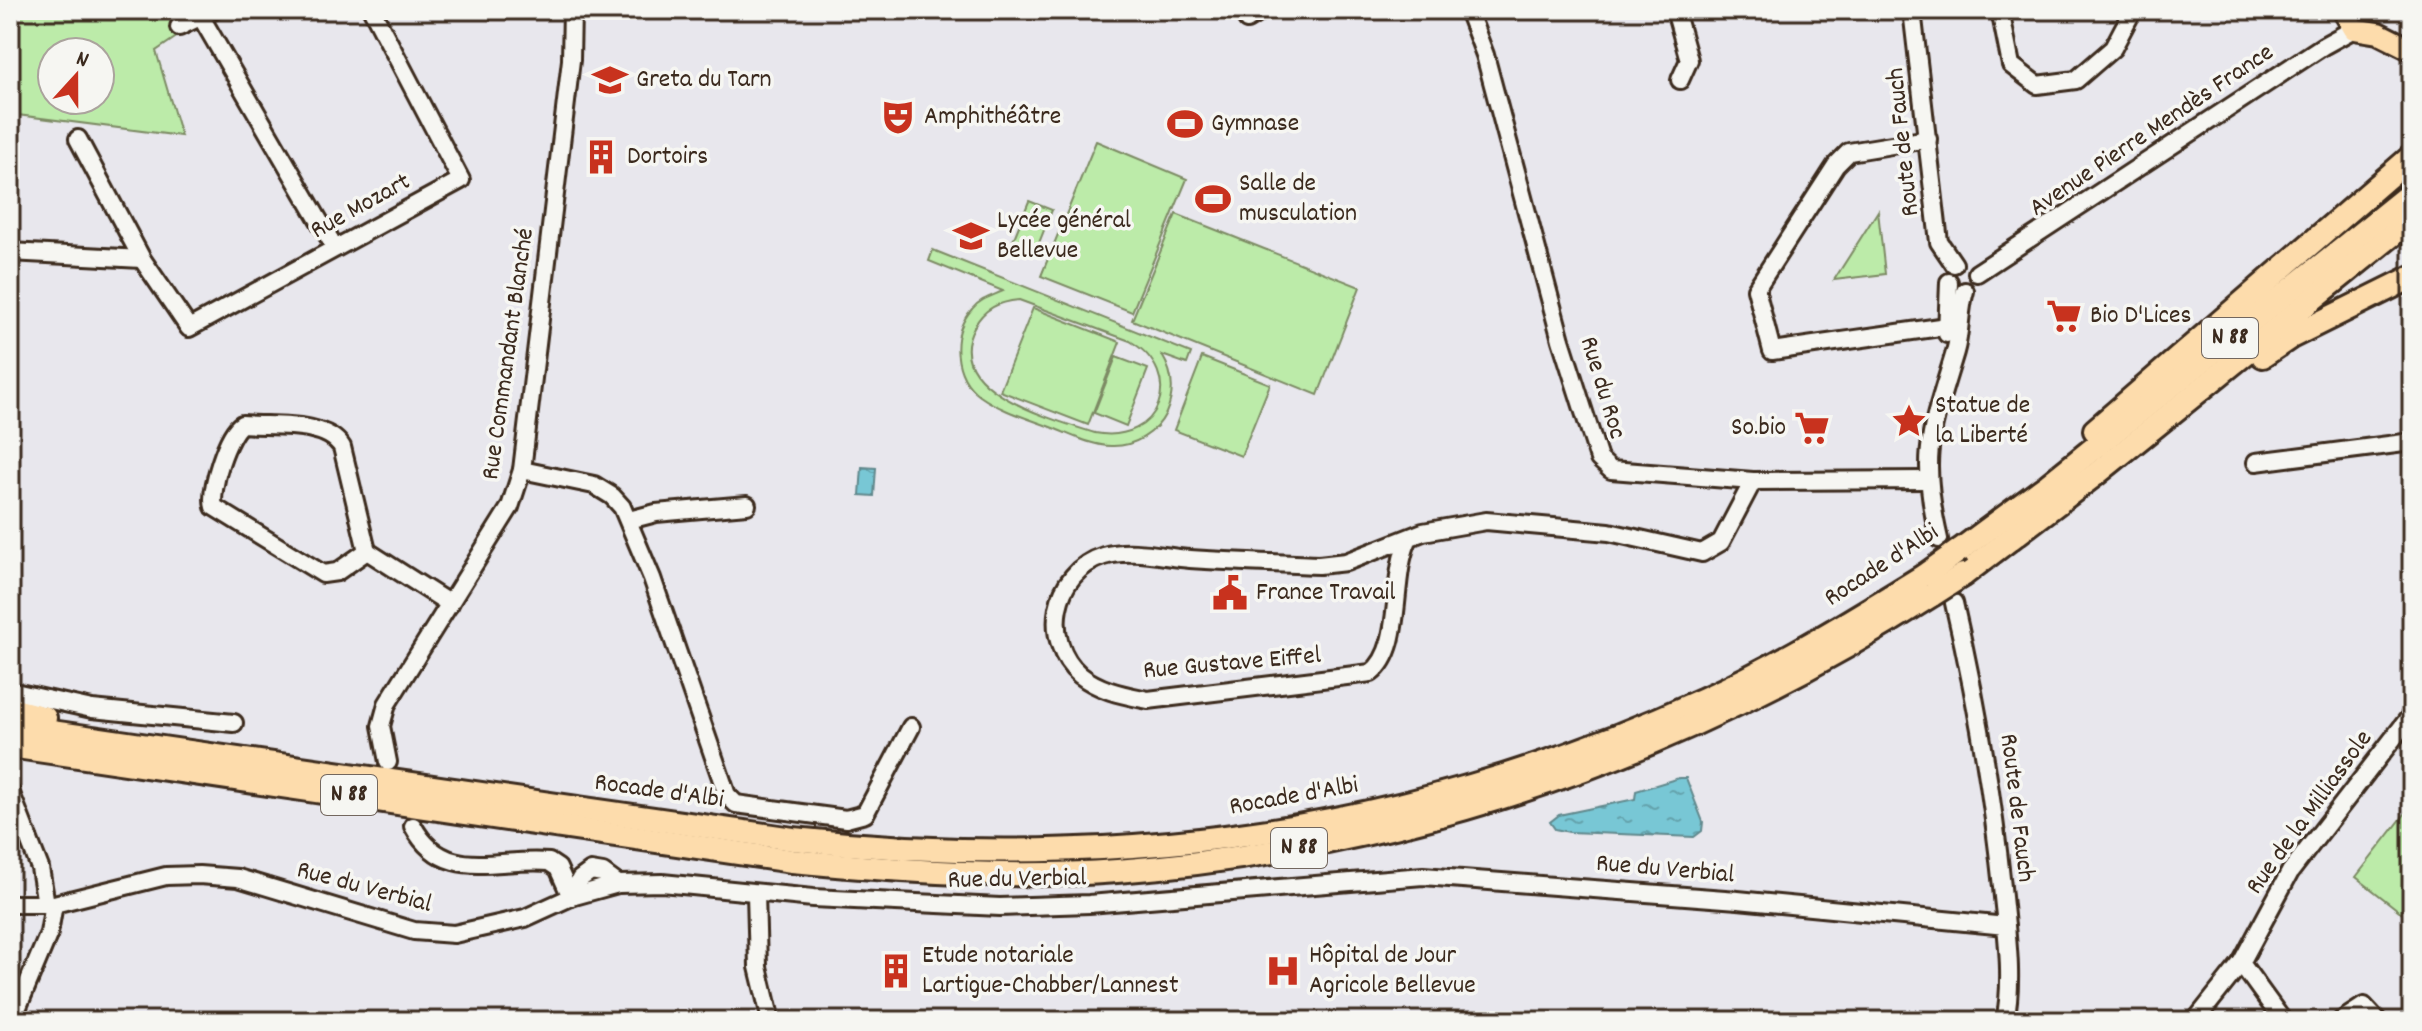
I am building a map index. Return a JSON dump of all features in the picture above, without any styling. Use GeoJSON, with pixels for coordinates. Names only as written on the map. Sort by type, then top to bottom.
{"type":"FeatureCollection","features":[{"type":"Feature","properties":{"kind":"highway"},"geometry":{"type":"LineString","coordinates":[[2048,485],[2061,462],[2138,389],[2412,156]]}},
{"type":"Feature","properties":{"kind":"highway","name":"Rocade d'Albi"},"geometry":{"type":"LineString","coordinates":[[10,746],[792,861],[892,871],[997,874],[1115,871],[1313,846],[1435,819],[1553,782],[1715,718],[1793,678],[1929,585],[1960,550],[2048,485],[2412,192]]}},
{"type":"Feature","properties":{"kind":"highway","name":"Rocade d'Albi"},"geometry":{"type":"LineString","coordinates":[[10,726],[779,837],[876,848],[996,853],[1173,844],[1345,818],[1450,792],[1568,755],[1705,699],[1929,585],[1963,575],[2096,474],[2412,219]]}},
{"type":"Feature","properties":{"kind":"highway"},"geometry":{"type":"LineString","coordinates":[[2203,387],[2225,383],[2291,337],[2412,277]]}},
{"type":"Feature","properties":{"kind":"highway"},"geometry":{"type":"LineString","coordinates":[[10,709],[74,725],[107,740]]}},
{"type":"Feature","properties":{"kind":"highway"},"geometry":{"type":"LineString","coordinates":[[10,760],[65,764],[82,756]]}},
{"type":"Feature","properties":{"kind":"main road"},"geometry":{"type":"LineString","coordinates":[[2343,10],[2354,29],[2378,33],[2412,50]]}},
{"type":"Feature","properties":{"kind":"street","name":"Rue Mozart"},"geometry":{"type":"LineString","coordinates":[[78,139],[142,259],[189,328],[461,180],[372,10]]}},
{"type":"Feature","properties":{"kind":"street","name":"Rue Commandant Blanché"},"geometry":{"type":"LineString","coordinates":[[388,762],[382,742],[383,714],[510,507],[522,470],[571,60],[572,10]]}},
{"type":"Feature","properties":{"kind":"street"},"geometry":{"type":"LineString","coordinates":[[1247,20],[1263,10]]}},
{"type":"Feature","properties":{"kind":"street","name":"Rue du Roc"},"geometry":{"type":"LineString","coordinates":[[1468,10],[1485,55],[1561,340],[1599,459],[1611,470],[1753,481],[1927,480]]}},
{"type":"Feature","properties":{"kind":"street"},"geometry":{"type":"LineString","coordinates":[[1675,10],[1689,60],[1680,80]]}},
{"type":"Feature","properties":{"kind":"street","name":"Route de Fauch"},"geometry":{"type":"LineString","coordinates":[[1912,10],[1939,242],[1954,264]]}},
{"type":"Feature","properties":{"kind":"street"},"geometry":{"type":"LineString","coordinates":[[2000,10],[2011,65],[2037,85],[2076,80],[2113,48],[2133,10]]}},
{"type":"Feature","properties":{"kind":"street"},"geometry":{"type":"LineString","coordinates":[[179,27],[208,14],[335,248]]}},
{"type":"Feature","properties":{"kind":"street","name":"Avenue Pierre Mendès France"},"geometry":{"type":"LineString","coordinates":[[1977,273],[2323,46],[2354,29]]}},
{"type":"Feature","properties":{"kind":"street"},"geometry":{"type":"LineString","coordinates":[[1928,139],[1849,152],[1836,165],[1756,289],[1772,351],[1947,326]]}},
{"type":"Feature","properties":{"kind":"street"},"geometry":{"type":"LineString","coordinates":[[10,252],[142,259]]}},
{"type":"Feature","properties":{"kind":"street"},"geometry":{"type":"LineString","coordinates":[[1944,383],[1948,272],[1954,264],[1968,263],[1977,273],[1973,287],[1965,291],[1955,290],[1949,282]]}},
{"type":"Feature","properties":{"kind":"street"},"geometry":{"type":"LineString","coordinates":[[1939,539],[1927,480],[1930,435],[1955,352],[1965,291]]}},
{"type":"Feature","properties":{"kind":"street"},"geometry":{"type":"LineString","coordinates":[[367,551],[337,572],[323,574],[214,507],[214,488],[230,437],[237,427],[242,424],[332,435],[342,447],[367,551],[450,604]]}},
{"type":"Feature","properties":{"kind":"street"},"geometry":{"type":"LineString","coordinates":[[2256,462],[2412,442]]}},
{"type":"Feature","properties":{"kind":"street"},"geometry":{"type":"LineString","coordinates":[[522,470],[594,485],[612,496],[629,520],[725,789],[736,804],[846,819],[865,814],[911,727]]}},
{"type":"Feature","properties":{"kind":"street","name":"Rue Gustave Eiffel"},"geometry":{"type":"LineString","coordinates":[[1408,540],[1397,572],[1392,634],[1387,655],[1371,673],[1148,700],[1096,686],[1071,665],[1057,638],[1057,604],[1071,579],[1104,556],[1319,565],[1346,562],[1423,532],[1486,521],[1609,532],[1702,553],[1721,542],[1753,481]]}},
{"type":"Feature","properties":{"kind":"street"},"geometry":{"type":"LineString","coordinates":[[629,520],[656,513],[747,505]]}},
{"type":"Feature","properties":{"kind":"street","name":"Route de Fauch"},"geometry":{"type":"LineString","coordinates":[[1954,603],[1980,722],[2006,926],[2005,1021]]}},
{"type":"Feature","properties":{"kind":"street"},"geometry":{"type":"LineString","coordinates":[[10,691],[92,709],[234,723]]}},
{"type":"Feature","properties":{"kind":"street","name":"Rue de la Milliassole"},"geometry":{"type":"LineString","coordinates":[[2195,1021],[2241,963],[2290,872],[2412,714]]}},
{"type":"Feature","properties":{"kind":"street"},"geometry":{"type":"LineString","coordinates":[[10,791],[40,868],[50,904],[49,933],[12,1021]]}},
{"type":"Feature","properties":{"kind":"street"},"geometry":{"type":"LineString","coordinates":[[413,826],[432,854],[454,863],[549,862],[558,868],[571,897]]}},
{"type":"Feature","properties":{"kind":"street","name":"Rue du Verbial"},"geometry":{"type":"LineString","coordinates":[[10,904],[50,904],[166,876],[199,875],[238,878],[414,931],[454,934],[525,918],[571,897],[618,884],[662,883],[756,893],[1000,907],[1120,902],[1423,876],[1722,899],[2006,926]]}},
{"type":"Feature","properties":{"kind":"street"},"geometry":{"type":"LineString","coordinates":[[756,893],[758,967],[771,1021]]}},
{"type":"Feature","properties":{"kind":"street"},"geometry":{"type":"LineString","coordinates":[[2241,963],[2283,1021]]}},
{"type":"Feature","properties":{"kind":"street"},"geometry":{"type":"LineString","coordinates":[[2341,1021],[2364,1006],[2378,1021]]}},
{"type":"Feature","properties":{"kind":"green space"},"geometry":{"type":"Polygon","coordinates":[[[10,10],[181,10],[181,34],[156,51],[181,136],[10,114],[10,10]]]}},
{"type":"Feature","properties":{"kind":"green space"},"geometry":{"type":"Polygon","coordinates":[[[1096,141],[1187,179],[1132,312],[1041,276],[1096,141]]]}},
{"type":"Feature","properties":{"kind":"green space"},"geometry":{"type":"Polygon","coordinates":[[[1029,201],[1052,210],[1035,253],[1012,243],[1029,201]]]}},
{"type":"Feature","properties":{"kind":"green space"},"geometry":{"type":"Polygon","coordinates":[[[1878,211],[1885,274],[1834,280],[1878,211]]]}},
{"type":"Feature","properties":{"kind":"green space"},"geometry":{"type":"Polygon","coordinates":[[[1176,214],[1360,287],[1318,395],[1132,320],[1176,214]]]}},
{"type":"Feature","properties":{"kind":"green space"},"geometry":{"type":"Polygon","coordinates":[[[933,250],[1191,353],[1187,364],[1162,355],[1169,369],[1172,391],[1162,420],[1136,441],[1120,446],[1104,446],[1016,414],[980,396],[971,388],[960,366],[960,330],[975,306],[1003,291],[929,261],[933,250]],[[1019,300],[999,304],[982,315],[974,327],[968,349],[973,368],[987,384],[1006,398],[1054,420],[1095,433],[1118,434],[1136,428],[1150,418],[1158,404],[1161,388],[1158,371],[1148,355],[1130,341],[1019,300]]]}},
{"type":"Feature","properties":{"kind":"green space"},"geometry":{"type":"Polygon","coordinates":[[[1033,308],[1120,342],[1088,425],[1000,391],[1033,308]]]}},
{"type":"Feature","properties":{"kind":"green space"},"geometry":{"type":"Polygon","coordinates":[[[1116,357],[1148,369],[1126,426],[1094,413],[1116,357]]]}},
{"type":"Feature","properties":{"kind":"green space"},"geometry":{"type":"Polygon","coordinates":[[[1202,357],[1270,384],[1241,456],[1174,430],[1202,357]]]}},
{"type":"Feature","properties":{"kind":"green space"},"geometry":{"type":"Polygon","coordinates":[[[2412,805],[2412,921],[2356,877],[2412,805]]]}},
{"type":"Feature","properties":{"kind":"water"},"geometry":{"type":"Polygon","coordinates":[[[862,467],[876,468],[874,496],[860,495],[862,467]]]}},
{"type":"Feature","properties":{"kind":"water"},"geometry":{"type":"Polygon","coordinates":[[[1686,778],[1703,822],[1702,831],[1694,837],[1569,832],[1555,829],[1550,822],[1559,815],[1635,799],[1636,791],[1686,778]]]}},
{"type":"Feature","properties":{"kind":"place","name":"Greta du Tarn"},"geometry":{"type":"Point","coordinates":[610,80]}},
{"type":"Feature","properties":{"kind":"place","name":"Amphithéâtre"},"geometry":{"type":"Point","coordinates":[898,117]}},
{"type":"Feature","properties":{"kind":"place","name":"Gymnase"},"geometry":{"type":"Point","coordinates":[1185,124]}},
{"type":"Feature","properties":{"kind":"place","name":"Dortoirs"},"geometry":{"type":"Point","coordinates":[601,157]}},
{"type":"Feature","properties":{"kind":"place","name":"Salle de musculation"},"geometry":{"type":"Point","coordinates":[1213,199]}},
{"type":"Feature","properties":{"kind":"place","name":"Lycée général Bellevue"},"geometry":{"type":"Point","coordinates":[971,236]}},
{"type":"Feature","properties":{"kind":"place","name":"Bio D'Lices"},"geometry":{"type":"Point","coordinates":[2064,316]}},
{"type":"Feature","properties":{"kind":"place","name":"Statue de la Liberté"},"geometry":{"type":"Point","coordinates":[1909,421]}},
{"type":"Feature","properties":{"kind":"place","name":"So.bio"},"geometry":{"type":"Point","coordinates":[1812,428]}},
{"type":"Feature","properties":{"kind":"place","name":"France Travail"},"geometry":{"type":"Point","coordinates":[1230,593]}},
{"type":"Feature","properties":{"kind":"place","name":"Etude notariale Lartigue-Chabber/Lannest"},"geometry":{"type":"Point","coordinates":[896,971]}},
{"type":"Feature","properties":{"kind":"place","name":"Hôpital de Jour Agricole Bellevue"},"geometry":{"type":"Point","coordinates":[1283,971]}}]}
